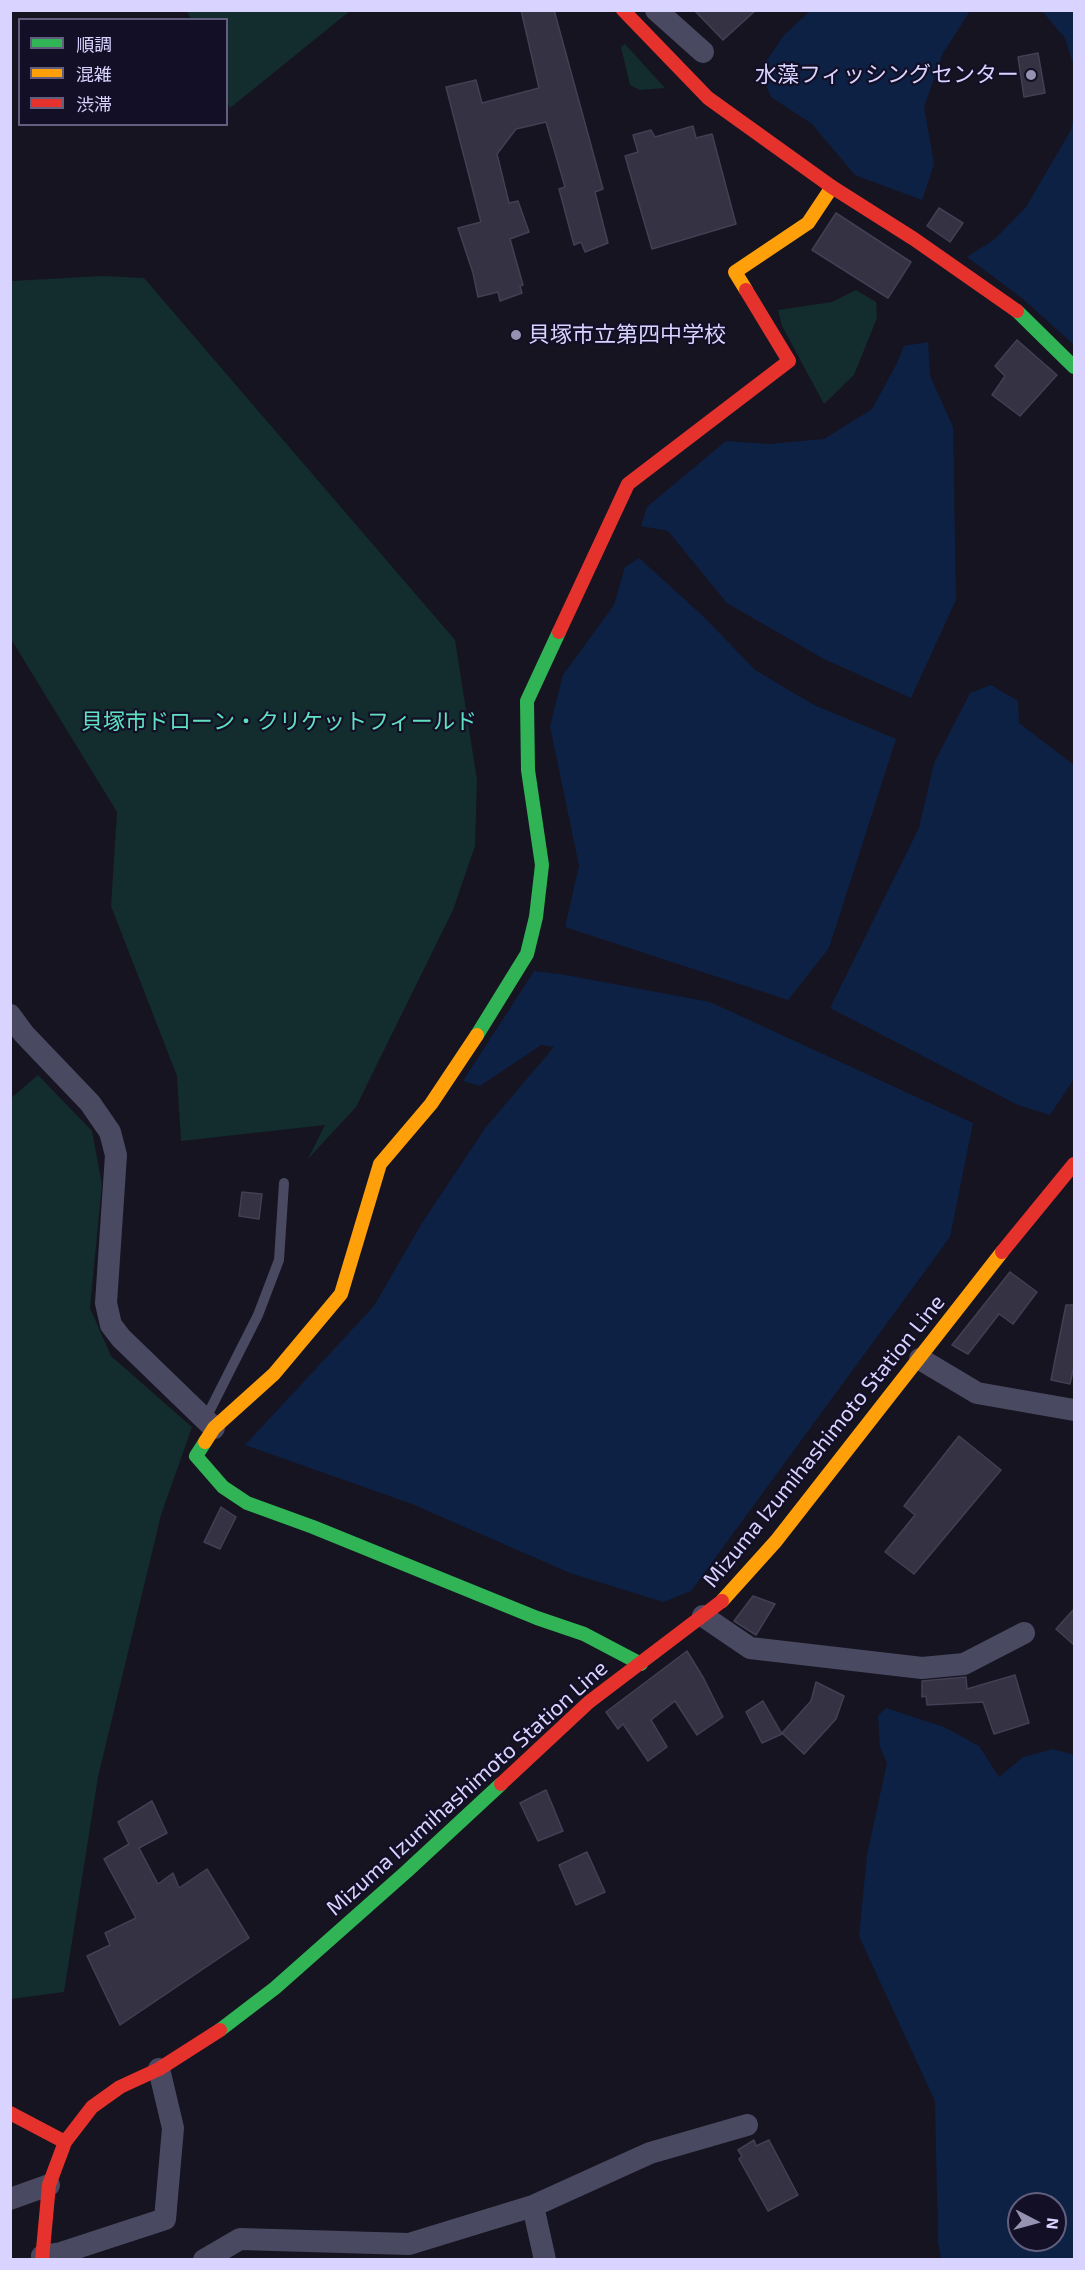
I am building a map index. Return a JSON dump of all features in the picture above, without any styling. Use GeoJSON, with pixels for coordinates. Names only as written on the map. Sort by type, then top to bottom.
{"type":"FeatureCollection","features":[{"type":"Feature","properties":{"kind":"street"},"geometry":{"type":"LineString","coordinates":[[623,10],[708,98],[832,187],[914,239],[1021,314],[1074,367]]}},
{"type":"Feature","properties":{"kind":"street"},"geometry":{"type":"LineString","coordinates":[[657,10],[703,52]]}},
{"type":"Feature","properties":{"kind":"street"},"geometry":{"type":"LineString","coordinates":[[641,1664],[584,1634],[537,1618],[313,1527],[247,1503],[223,1487],[196,1456],[212,1419],[274,1374],[341,1294],[380,1164],[431,1104],[527,954],[536,917],[542,865],[528,770],[527,701],[628,484],[789,361],[735,272],[808,223],[832,187]]}},
{"type":"Feature","properties":{"kind":"street"},"geometry":{"type":"LineString","coordinates":[[10,1015],[24,1034],[90,1102],[110,1132],[116,1155],[106,1303],[111,1325],[121,1338],[212,1419]]}},
{"type":"Feature","properties":{"kind":"street","name":"Mizuma Izumihashimoto Station Line"},"geometry":{"type":"LineString","coordinates":[[42,2258],[49,2185],[65,2142],[92,2106],[120,2087],[159,2069],[226,2026],[275,1988],[406,1872],[589,1702],[703,1617],[735,1589],[1074,1164]]}},
{"type":"Feature","properties":{"kind":"street"},"geometry":{"type":"LineString","coordinates":[[920,1359],[977,1393],[1074,1410]]}},
{"type":"Feature","properties":{"kind":"street"},"geometry":{"type":"LineString","coordinates":[[703,1617],[750,1648],[922,1668],[964,1664],[1024,1633]]}},
{"type":"Feature","properties":{"kind":"street"},"geometry":{"type":"LineString","coordinates":[[42,2258],[165,2219],[173,2128],[159,2069]]}},
{"type":"Feature","properties":{"kind":"street"},"geometry":{"type":"LineString","coordinates":[[10,2113],[65,2142]]}},
{"type":"Feature","properties":{"kind":"street"},"geometry":{"type":"LineString","coordinates":[[204,2259],[240,2239],[409,2244],[533,2206],[650,2153],[747,2125]]}},
{"type":"Feature","properties":{"kind":"street"},"geometry":{"type":"LineString","coordinates":[[10,2199],[49,2185]]}},
{"type":"Feature","properties":{"kind":"street"},"geometry":{"type":"LineString","coordinates":[[533,2206],[545,2259]]}},
{"type":"Feature","properties":{"kind":"lane"},"geometry":{"type":"LineString","coordinates":[[212,1419],[258,1316],[279,1260],[284,1183]]}},
{"type":"Feature","properties":{"kind":"green space"},"geometry":{"type":"Polygon","coordinates":[[[187,11],[350,11],[230,108],[228,104],[228,18],[190,18],[187,11]]]}},
{"type":"Feature","properties":{"kind":"green space"},"geometry":{"type":"Polygon","coordinates":[[[625,44],[665,88],[640,90],[630,85],[621,47],[625,44]]]}},
{"type":"Feature","properties":{"kind":"green space","name":"貝塚市ドローン・クリケットフィールド"},"geometry":{"type":"Polygon","coordinates":[[[101,276],[144,278],[455,640],[477,780],[475,846],[453,910],[356,1107],[308,1159],[325,1125],[181,1141],[177,1076],[111,906],[117,812],[11,639],[11,281],[101,276]]]}},
{"type":"Feature","properties":{"kind":"green space"},"geometry":{"type":"Polygon","coordinates":[[[856,290],[876,302],[877,318],[854,375],[824,404],[782,326],[778,310],[832,302],[856,290]]]}},
{"type":"Feature","properties":{"kind":"green space"},"geometry":{"type":"Polygon","coordinates":[[[38,1075],[92,1131],[102,1184],[90,1308],[111,1356],[192,1427],[161,1515],[98,1777],[64,1992],[11,1999],[10,1099],[38,1075]]]}},
{"type":"Feature","properties":{"kind":"water"},"geometry":{"type":"Polygon","coordinates":[[[810,11],[970,11],[943,53],[924,107],[934,164],[922,200],[855,175],[812,124],[771,97],[760,70],[785,34],[810,11]]]}},
{"type":"Feature","properties":{"kind":"water"},"geometry":{"type":"Polygon","coordinates":[[[1042,11],[1074,11],[1074,67],[1065,38],[1042,11]]]}},
{"type":"Feature","properties":{"kind":"water"},"geometry":{"type":"Polygon","coordinates":[[[1074,114],[1074,345],[1023,299],[967,257],[995,239],[1026,207],[1071,130],[1074,114]]]}},
{"type":"Feature","properties":{"kind":"water"},"geometry":{"type":"Polygon","coordinates":[[[928,342],[930,376],[953,427],[956,600],[911,698],[824,659],[727,603],[668,531],[641,526],[647,507],[726,441],[769,444],[824,439],[872,409],[904,346],[928,342]]]}},
{"type":"Feature","properties":{"kind":"water"},"geometry":{"type":"Polygon","coordinates":[[[639,558],[704,617],[755,670],[814,705],[896,739],[829,948],[788,1000],[565,927],[579,866],[550,726],[563,675],[614,605],[625,567],[639,558]]]}},
{"type":"Feature","properties":{"kind":"water"},"geometry":{"type":"Polygon","coordinates":[[[991,685],[1018,701],[1019,723],[1074,765],[1074,1079],[1050,1115],[1018,1105],[830,1008],[919,828],[934,763],[970,693],[991,685]]]}},
{"type":"Feature","properties":{"kind":"water"},"geometry":{"type":"Polygon","coordinates":[[[534,971],[710,1002],[973,1123],[950,1237],[691,1591],[663,1602],[570,1573],[412,1504],[245,1445],[374,1306],[422,1223],[486,1127],[554,1047],[541,1045],[480,1086],[463,1081],[534,971]]]}},
{"type":"Feature","properties":{"kind":"water"},"geometry":{"type":"Polygon","coordinates":[[[886,1708],[944,1727],[979,1746],[999,1777],[1023,1757],[1053,1749],[1074,1755],[1074,2259],[941,2259],[938,2242],[935,2101],[859,1936],[867,1855],[887,1763],[880,1747],[878,1716],[886,1708]]]}},
{"type":"Feature","properties":{"kind":"building"},"geometry":{"type":"Polygon","coordinates":[[[521,10],[554,10],[603,189],[595,192],[608,243],[585,252],[581,242],[574,245],[559,189],[565,187],[546,122],[516,129],[497,154],[509,203],[518,201],[529,232],[510,239],[523,285],[520,286],[522,293],[500,301],[498,292],[478,297],[473,273],[458,228],[481,222],[446,87],[476,80],[482,103],[539,88],[521,10]]]}},
{"type":"Feature","properties":{"kind":"building"},"geometry":{"type":"Polygon","coordinates":[[[694,10],[756,10],[723,40],[694,10]]]}},
{"type":"Feature","properties":{"kind":"building","name":"水藻フィッシングセンター"},"geometry":{"type":"Polygon","coordinates":[[[1038,53],[1045,93],[1024,97],[1018,57],[1038,53]]]}},
{"type":"Feature","properties":{"kind":"building"},"geometry":{"type":"Polygon","coordinates":[[[693,126],[696,138],[712,134],[736,224],[652,249],[625,156],[638,152],[633,135],[651,130],[655,137],[693,126]]]}},
{"type":"Feature","properties":{"kind":"building"},"geometry":{"type":"Polygon","coordinates":[[[939,208],[963,223],[950,242],[927,226],[939,208]]]}},
{"type":"Feature","properties":{"kind":"building"},"geometry":{"type":"Polygon","coordinates":[[[836,213],[911,262],[888,298],[812,250],[836,213]]]}},
{"type":"Feature","properties":{"kind":"building"},"geometry":{"type":"Polygon","coordinates":[[[1017,340],[1057,375],[1020,416],[992,395],[1005,376],[995,366],[1017,340]]]}},
{"type":"Feature","properties":{"kind":"building"},"geometry":{"type":"Polygon","coordinates":[[[242,1192],[262,1194],[259,1219],[239,1216],[242,1192]]]}},
{"type":"Feature","properties":{"kind":"building"},"geometry":{"type":"Polygon","coordinates":[[[1010,1272],[1037,1292],[1013,1324],[999,1314],[968,1354],[952,1345],[1010,1272]]]}},
{"type":"Feature","properties":{"kind":"building"},"geometry":{"type":"Polygon","coordinates":[[[1066,1305],[1074,1305],[1074,1366],[1070,1384],[1051,1380],[1066,1305]]]}},
{"type":"Feature","properties":{"kind":"building"},"geometry":{"type":"Polygon","coordinates":[[[959,1436],[1001,1470],[914,1574],[885,1552],[915,1515],[904,1506],[959,1436]]]}},
{"type":"Feature","properties":{"kind":"building"},"geometry":{"type":"Polygon","coordinates":[[[221,1507],[236,1517],[220,1549],[204,1542],[221,1507]]]}},
{"type":"Feature","properties":{"kind":"building"},"geometry":{"type":"Polygon","coordinates":[[[753,1596],[775,1604],[756,1635],[734,1621],[753,1596]]]}},
{"type":"Feature","properties":{"kind":"building"},"geometry":{"type":"Polygon","coordinates":[[[1074,1609],[1074,1645],[1056,1629],[1074,1609]]]}},
{"type":"Feature","properties":{"kind":"building"},"geometry":{"type":"Polygon","coordinates":[[[687,1651],[723,1717],[697,1735],[675,1701],[651,1720],[667,1747],[648,1761],[623,1724],[618,1729],[606,1712],[687,1651]]]}},
{"type":"Feature","properties":{"kind":"building"},"geometry":{"type":"Polygon","coordinates":[[[1015,1675],[1029,1723],[994,1734],[983,1702],[927,1705],[926,1696],[922,1697],[922,1681],[966,1677],[967,1689],[1015,1675]]]}},
{"type":"Feature","properties":{"kind":"building"},"geometry":{"type":"Polygon","coordinates":[[[816,1682],[844,1696],[836,1719],[804,1754],[782,1733],[811,1701],[816,1682]]]}},
{"type":"Feature","properties":{"kind":"building"},"geometry":{"type":"Polygon","coordinates":[[[763,1701],[782,1734],[762,1743],[746,1712],[763,1701]]]}},
{"type":"Feature","properties":{"kind":"building"},"geometry":{"type":"Polygon","coordinates":[[[546,1790],[563,1831],[538,1841],[520,1803],[546,1790]]]}},
{"type":"Feature","properties":{"kind":"building"},"geometry":{"type":"Polygon","coordinates":[[[152,1801],[167,1833],[139,1848],[158,1884],[173,1873],[179,1888],[207,1869],[249,1938],[120,2025],[87,1956],[110,1945],[105,1933],[136,1918],[104,1859],[129,1844],[118,1822],[152,1801]]]}},
{"type":"Feature","properties":{"kind":"building"},"geometry":{"type":"Polygon","coordinates":[[[587,1852],[605,1892],[576,1905],[559,1865],[587,1852]]]}},
{"type":"Feature","properties":{"kind":"building"},"geometry":{"type":"Polygon","coordinates":[[[754,2140],[756,2146],[769,2140],[798,2195],[768,2211],[739,2159],[742,2156],[738,2150],[754,2140]]]}},
{"type":"Feature","properties":{"kind":"traffic: fast"},"geometry":{"type":"LineString","coordinates":[[1017,311],[1074,367]]}},
{"type":"Feature","properties":{"kind":"traffic: fast"},"geometry":{"type":"LineString","coordinates":[[477,1035],[527,954],[536,917],[542,865],[528,770],[527,701],[559,632]]}},
{"type":"Feature","properties":{"kind":"traffic: fast"},"geometry":{"type":"LineString","coordinates":[[205,1442],[196,1456],[223,1487],[247,1503],[313,1527],[537,1618],[584,1634],[641,1664]]}},
{"type":"Feature","properties":{"kind":"traffic: fast"},"geometry":{"type":"LineString","coordinates":[[220,2030],[275,1988],[501,1784]]}},
{"type":"Feature","properties":{"kind":"traffic: slow"},"geometry":{"type":"LineString","coordinates":[[746,290],[735,272],[808,223],[832,187]]}},
{"type":"Feature","properties":{"kind":"traffic: slow"},"geometry":{"type":"LineString","coordinates":[[205,1442],[214,1428],[274,1374],[341,1294],[380,1164],[431,1104],[477,1035]]}},
{"type":"Feature","properties":{"kind":"traffic: slow"},"geometry":{"type":"LineString","coordinates":[[722,1601],[776,1541],[1002,1252]]}},
{"type":"Feature","properties":{"kind":"traffic: jam"},"geometry":{"type":"LineString","coordinates":[[623,10],[708,98],[832,187],[914,239],[1017,311]]}},
{"type":"Feature","properties":{"kind":"traffic: jam"},"geometry":{"type":"LineString","coordinates":[[559,632],[628,484],[789,361],[746,290]]}},
{"type":"Feature","properties":{"kind":"traffic: jam"},"geometry":{"type":"LineString","coordinates":[[1002,1252],[1074,1164]]}},
{"type":"Feature","properties":{"kind":"traffic: jam"},"geometry":{"type":"LineString","coordinates":[[501,1784],[589,1702],[722,1601]]}},
{"type":"Feature","properties":{"kind":"traffic: jam"},"geometry":{"type":"LineString","coordinates":[[42,2260],[49,2185],[65,2142],[92,2107],[120,2087],[159,2069],[220,2030]]}},
{"type":"Feature","properties":{"kind":"traffic: jam"},"geometry":{"type":"LineString","coordinates":[[10,2113],[65,2142]]}},
{"type":"Feature","properties":{"kind":"place","name":"水藻フィッシングセンター"},"geometry":{"type":"Point","coordinates":[1031,75]}},
{"type":"Feature","properties":{"kind":"place","name":"貝塚市立第四中学校"},"geometry":{"type":"Point","coordinates":[516,335]}}]}
